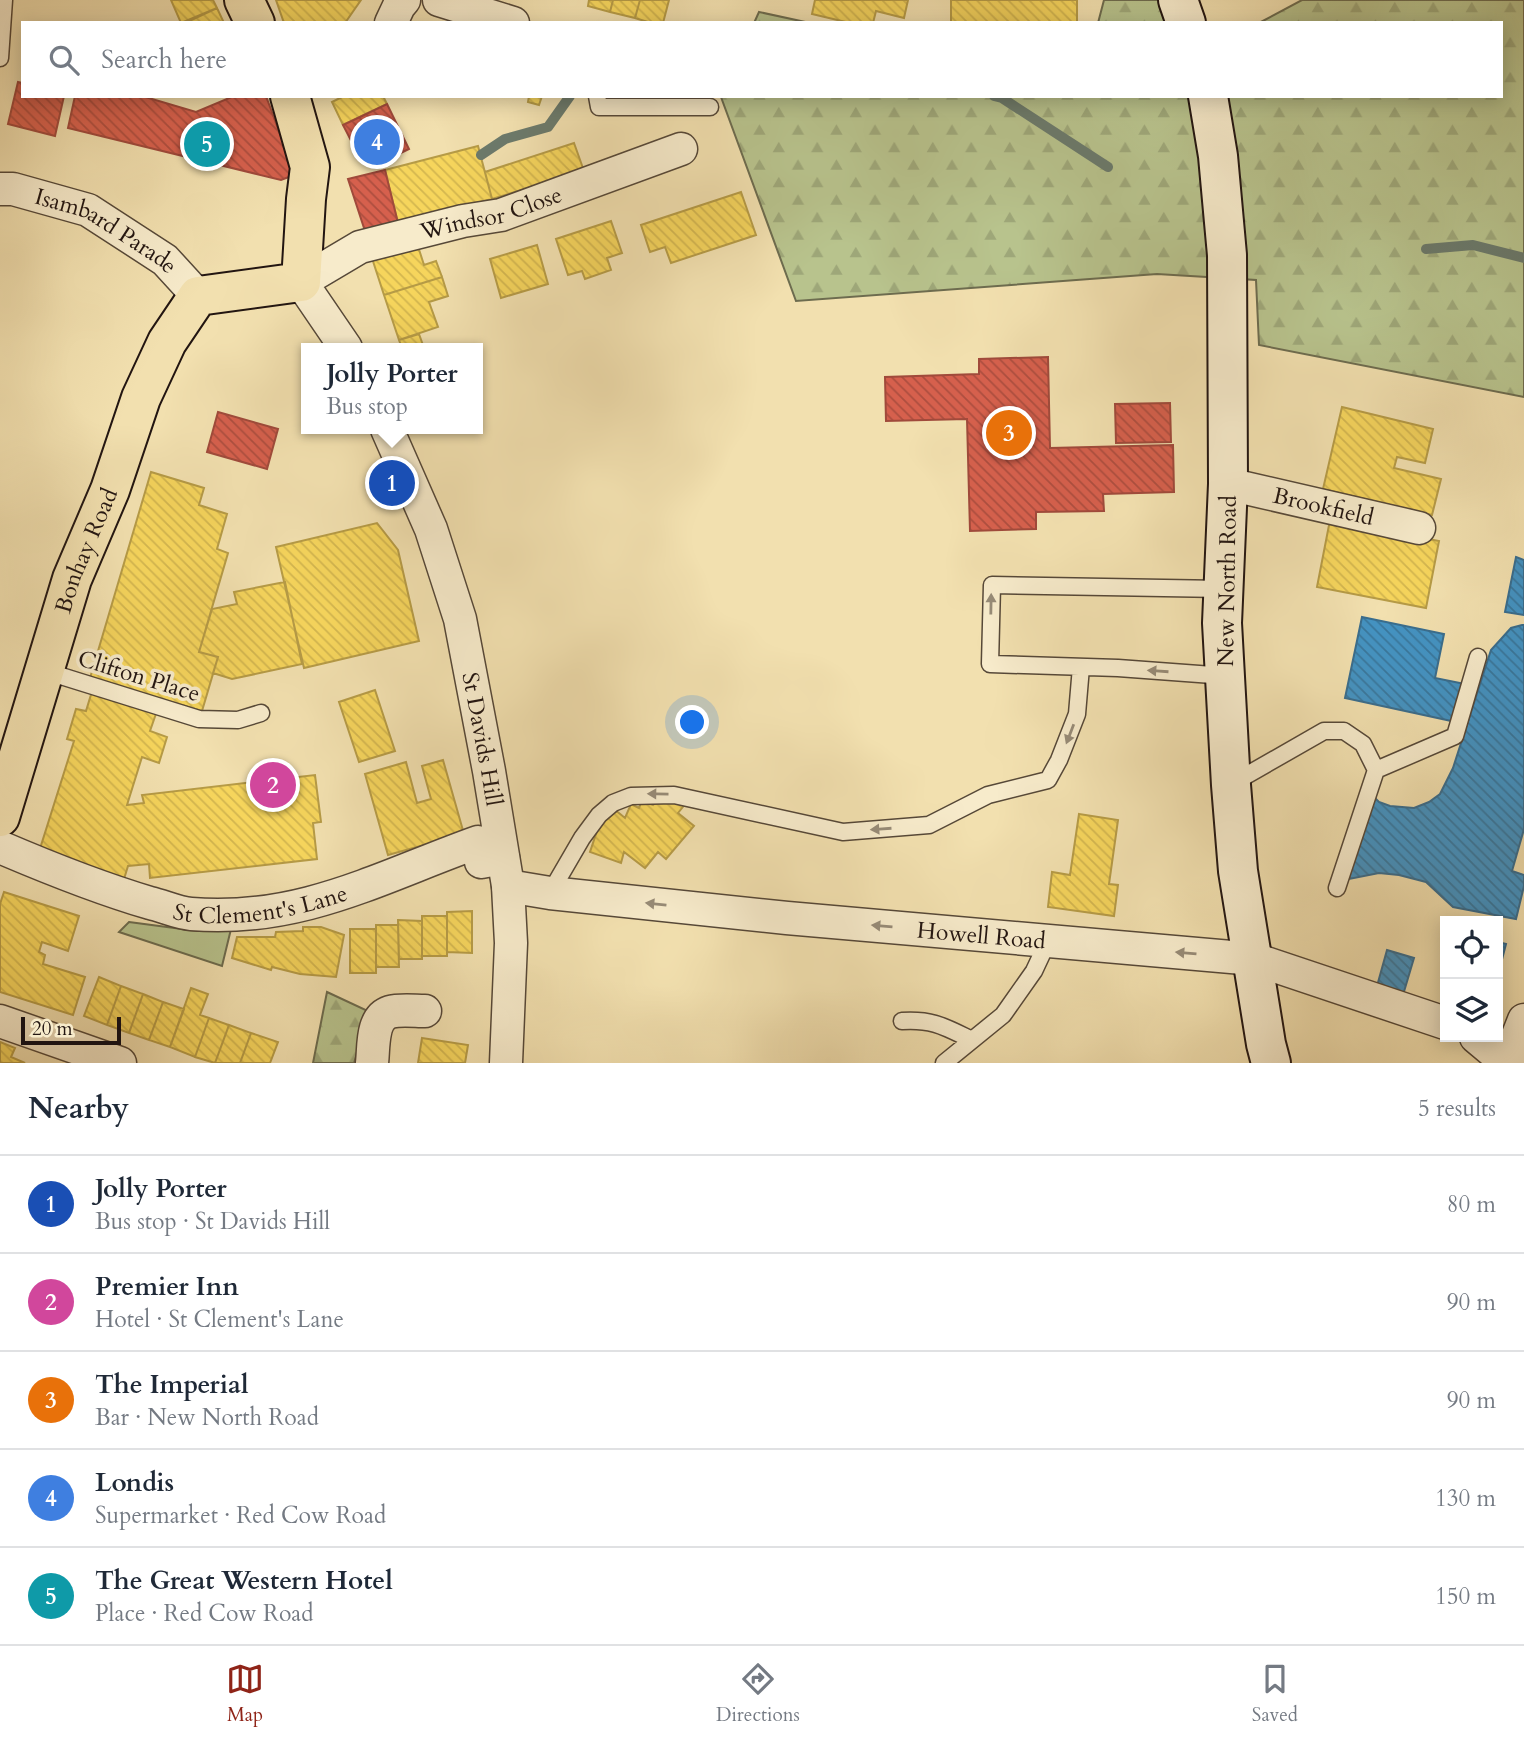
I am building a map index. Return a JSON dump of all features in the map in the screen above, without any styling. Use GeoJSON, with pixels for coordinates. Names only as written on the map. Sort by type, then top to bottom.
{"type":"FeatureCollection","features":[{"type":"Feature","properties":{"kind":"highway"},"geometry":{"type":"LineString","coordinates":[[244,0],[254,21]]}},
{"type":"Feature","properties":{"kind":"highway"},"geometry":{"type":"LineString","coordinates":[[198,296],[302,282],[310,167],[291,98]]}},
{"type":"Feature","properties":{"kind":"highway","name":"Bonhay Road"},"geometry":{"type":"LineString","coordinates":[[0,817],[72,579],[110,490],[141,398],[167,342],[198,296]]}},
{"type":"Feature","properties":{"kind":"main road"},"geometry":{"type":"LineString","coordinates":[[1178,0],[1185,21]]}},
{"type":"Feature","properties":{"kind":"main road","name":"New North Road"},"geometry":{"type":"LineString","coordinates":[[1208,98],[1218,156],[1227,254],[1228,484],[1223,589],[1231,785],[1238,871],[1271,1063]]}},
{"type":"Feature","properties":{"kind":"street"},"geometry":{"type":"LineString","coordinates":[[392,21],[398,6],[404,0]]}},
{"type":"Feature","properties":{"kind":"street"},"geometry":{"type":"LineString","coordinates":[[439,0],[507,21]]}},
{"type":"Feature","properties":{"kind":"street","name":"Windsor Close"},"geometry":{"type":"LineString","coordinates":[[302,282],[360,247],[463,221],[501,215],[681,149]]}},
{"type":"Feature","properties":{"kind":"street","name":"Isambard Parade"},"geometry":{"type":"LineString","coordinates":[[0,189],[13,189],[88,210],[165,260],[198,296]]}},
{"type":"Feature","properties":{"kind":"street"},"geometry":{"type":"LineString","coordinates":[[302,282],[343,343]]}},
{"type":"Feature","properties":{"kind":"street","name":"St Davids Hill"},"geometry":{"type":"LineString","coordinates":[[389,434],[431,529],[460,619],[489,771],[505,872],[511,943],[506,1063]]}},
{"type":"Feature","properties":{"kind":"street","name":"Brookfield"},"geometry":{"type":"LineString","coordinates":[[1228,484],[1419,528]]}},
{"type":"Feature","properties":{"kind":"street","name":"St Clement's Lane"},"geometry":{"type":"LineString","coordinates":[[0,847],[120,894],[189,914],[254,915],[321,901],[368,886],[478,842],[481,862],[505,872]]}},
{"type":"Feature","properties":{"kind":"street","name":"Howell Road"},"geometry":{"type":"LineString","coordinates":[[505,872],[550,893],[787,918],[1254,959],[1440,1021]]}},
{"type":"Feature","properties":{"kind":"street"},"geometry":{"type":"LineString","coordinates":[[372,1063],[379,1020],[390,1012],[425,1011]]}},
{"type":"Feature","properties":{"kind":"street"},"geometry":{"type":"LineString","coordinates":[[1482,1042],[1507,1063],[1524,1020]]}},
{"type":"Feature","properties":{"kind":"street"},"geometry":{"type":"LineString","coordinates":[[0,1021],[120,1063]]}},
{"type":"Feature","properties":{"kind":"lane"},"geometry":{"type":"LineString","coordinates":[[0,58],[4,0]]}},
{"type":"Feature","properties":{"kind":"lane"},"geometry":{"type":"LineString","coordinates":[[597,98],[599,107],[710,107]]}},
{"type":"Feature","properties":{"kind":"lane"},"geometry":{"type":"LineString","coordinates":[[1223,589],[992,585],[990,664],[1226,676]]}},
{"type":"Feature","properties":{"kind":"lane"},"geometry":{"type":"LineString","coordinates":[[1376,770],[1455,736],[1478,657]]}},
{"type":"Feature","properties":{"kind":"lane"},"geometry":{"type":"LineString","coordinates":[[550,893],[582,838],[599,815],[613,803],[631,796],[674,795],[843,832],[929,825],[988,795],[1048,780],[1059,760],[1077,713],[1081,667]]}},
{"type":"Feature","properties":{"kind":"lane","name":"Clifton Place"},"geometry":{"type":"LineString","coordinates":[[45,671],[199,719],[238,720],[261,713]]}},
{"type":"Feature","properties":{"kind":"lane"},"geometry":{"type":"LineString","coordinates":[[1231,785],[1299,743],[1324,731],[1344,731],[1363,744],[1376,770],[1337,888]]}},
{"type":"Feature","properties":{"kind":"lane"},"geometry":{"type":"LineString","coordinates":[[944,1063],[1003,1015],[1034,971],[1048,940]]}},
{"type":"Feature","properties":{"kind":"lane"},"geometry":{"type":"LineString","coordinates":[[902,1021],[924,1020],[972,1040]]}},
{"type":"Feature","properties":{"kind":"green space"},"geometry":{"type":"Polygon","coordinates":[[[1104,0],[1163,0],[1169,21],[1099,21],[1104,0]]]}},
{"type":"Feature","properties":{"kind":"green space"},"geometry":{"type":"Polygon","coordinates":[[[1302,0],[1524,0],[1524,397],[1259,345],[1256,280],[1157,274],[796,301],[721,98],[1503,98],[1503,21],[1263,21],[1302,0]]]}},
{"type":"Feature","properties":{"kind":"green space"},"geometry":{"type":"Polygon","coordinates":[[[759,12],[801,21],[755,21],[759,12]]]}},
{"type":"Feature","properties":{"kind":"green space"},"geometry":{"type":"Polygon","coordinates":[[[129,922],[197,931],[231,929],[222,966],[119,932],[129,922]]]}},
{"type":"Feature","properties":{"kind":"green space"},"geometry":{"type":"Polygon","coordinates":[[[327,992],[370,1012],[354,1063],[313,1063],[327,992]]]}},
{"type":"Feature","properties":{"kind":"building: Homes"},"geometry":{"type":"Polygon","coordinates":[[[171,0],[213,0],[217,8],[186,21],[180,21],[171,0]]]}},
{"type":"Feature","properties":{"kind":"building: Homes"},"geometry":{"type":"Polygon","coordinates":[[[276,0],[361,0],[346,21],[283,21],[276,0]]]}},
{"type":"Feature","properties":{"kind":"building: Homes"},"geometry":{"type":"Polygon","coordinates":[[[589,0],[613,0],[610,12],[588,6],[589,0]]]}},
{"type":"Feature","properties":{"kind":"building: Homes"},"geometry":{"type":"Polygon","coordinates":[[[613,0],[640,0],[635,18],[610,12],[613,0]]]}},
{"type":"Feature","properties":{"kind":"building: Homes"},"geometry":{"type":"Polygon","coordinates":[[[640,0],[669,0],[664,21],[635,18],[640,0]]]}},
{"type":"Feature","properties":{"kind":"building: Homes"},"geometry":{"type":"Polygon","coordinates":[[[815,0],[908,0],[904,18],[876,11],[874,21],[842,21],[812,14],[815,0]]]}},
{"type":"Feature","properties":{"kind":"building: Homes"},"geometry":{"type":"Polygon","coordinates":[[[951,0],[1077,0],[1077,21],[951,21],[951,0]]]}},
{"type":"Feature","properties":{"kind":"building: Homes"},"geometry":{"type":"Polygon","coordinates":[[[217,8],[223,21],[189,21],[217,8]]]}},
{"type":"Feature","properties":{"kind":"building: Homes"},"geometry":{"type":"Polygon","coordinates":[[[340,98],[384,98],[387,104],[343,125],[332,102],[340,98]]]}},
{"type":"Feature","properties":{"kind":"building: Homes"},"geometry":{"type":"Polygon","coordinates":[[[529,98],[541,98],[539,105],[528,102],[529,98]]]}},
{"type":"Feature","properties":{"kind":"building: Homes"},"geometry":{"type":"Polygon","coordinates":[[[574,143],[584,171],[492,199],[485,172],[574,143]]]}},
{"type":"Feature","properties":{"kind":"building: Homes"},"geometry":{"type":"Polygon","coordinates":[[[478,146],[492,199],[398,223],[385,170],[478,146]]]}},
{"type":"Feature","properties":{"kind":"building: Homes"},"geometry":{"type":"Polygon","coordinates":[[[741,192],[756,235],[671,263],[665,247],[650,252],[641,225],[741,192]]]}},
{"type":"Feature","properties":{"kind":"building: Homes"},"geometry":{"type":"Polygon","coordinates":[[[611,221],[622,253],[607,258],[611,270],[585,279],[582,271],[568,275],[556,239],[611,221]]]}},
{"type":"Feature","properties":{"kind":"building: Homes"},"geometry":{"type":"Polygon","coordinates":[[[415,237],[424,265],[436,261],[442,277],[384,295],[370,252],[415,237]]]}},
{"type":"Feature","properties":{"kind":"building: Homes"},"geometry":{"type":"Polygon","coordinates":[[[537,245],[548,284],[501,298],[490,259],[537,245]]]}},
{"type":"Feature","properties":{"kind":"building: Homes"},"geometry":{"type":"Polygon","coordinates":[[[442,277],[448,296],[429,302],[438,327],[399,340],[384,295],[442,277]]]}},
{"type":"Feature","properties":{"kind":"building: Homes"},"geometry":{"type":"Polygon","coordinates":[[[419,334],[422,343],[400,343],[399,340],[419,334]]]}},
{"type":"Feature","properties":{"kind":"building: Homes"},"geometry":{"type":"Polygon","coordinates":[[[1342,407],[1433,429],[1425,463],[1397,457],[1394,468],[1441,479],[1432,515],[1323,489],[1342,407]]]}},
{"type":"Feature","properties":{"kind":"building: Homes"},"geometry":{"type":"Polygon","coordinates":[[[151,472],[204,488],[199,505],[227,514],[217,549],[228,553],[199,652],[218,657],[202,711],[90,678],[151,472]]]}},
{"type":"Feature","properties":{"kind":"building: Homes"},"geometry":{"type":"Polygon","coordinates":[[[1330,520],[1439,541],[1426,608],[1317,587],[1330,520]]]}},
{"type":"Feature","properties":{"kind":"building: Homes"},"geometry":{"type":"Polygon","coordinates":[[[377,523],[398,550],[419,641],[304,668],[276,547],[377,523]]]}},
{"type":"Feature","properties":{"kind":"building: Homes"},"geometry":{"type":"Polygon","coordinates":[[[285,582],[302,664],[232,679],[213,673],[218,657],[199,652],[212,609],[237,604],[234,592],[285,582]]]}},
{"type":"Feature","properties":{"kind":"building: Homes"},"geometry":{"type":"Polygon","coordinates":[[[93,688],[158,708],[150,731],[167,737],[159,763],[142,757],[127,805],[144,803],[142,795],[315,775],[321,822],[313,823],[317,859],[150,878],[149,864],[128,866],[121,889],[38,855],[74,741],[67,739],[76,709],[86,711],[93,688]]]}},
{"type":"Feature","properties":{"kind":"building: Homes"},"geometry":{"type":"Polygon","coordinates":[[[375,690],[395,751],[359,762],[339,702],[375,690]]]}},
{"type":"Feature","properties":{"kind":"building: Homes"},"geometry":{"type":"Polygon","coordinates":[[[443,760],[464,834],[388,855],[365,774],[406,762],[417,803],[431,799],[422,766],[443,760]]]}},
{"type":"Feature","properties":{"kind":"building: Homes"},"geometry":{"type":"Polygon","coordinates":[[[661,797],[686,803],[678,813],[694,826],[666,859],[658,852],[645,868],[624,852],[621,863],[590,852],[597,831],[614,809],[625,818],[631,804],[639,808],[642,800],[653,805],[661,797]]]}},
{"type":"Feature","properties":{"kind":"building: Homes"},"geometry":{"type":"Polygon","coordinates":[[[1079,814],[1118,820],[1109,884],[1118,885],[1114,916],[1048,907],[1052,872],[1070,875],[1079,814]]]}},
{"type":"Feature","properties":{"kind":"building: Homes"},"geometry":{"type":"Polygon","coordinates":[[[4,892],[79,916],[68,951],[42,942],[39,952],[45,955],[43,964],[85,977],[73,1015],[0,992],[0,904],[4,892]]]}},
{"type":"Feature","properties":{"kind":"building: Homes"},"geometry":{"type":"Polygon","coordinates":[[[472,911],[472,953],[447,952],[447,912],[472,911]]]}},
{"type":"Feature","properties":{"kind":"building: Homes"},"geometry":{"type":"Polygon","coordinates":[[[422,916],[447,916],[447,956],[422,956],[422,916]]]}},
{"type":"Feature","properties":{"kind":"building: Homes"},"geometry":{"type":"Polygon","coordinates":[[[398,920],[422,921],[422,959],[399,959],[398,920]]]}},
{"type":"Feature","properties":{"kind":"building: Homes"},"geometry":{"type":"Polygon","coordinates":[[[376,925],[398,925],[399,967],[376,967],[376,925]]]}},
{"type":"Feature","properties":{"kind":"building: Homes"},"geometry":{"type":"Polygon","coordinates":[[[303,927],[321,927],[344,935],[336,977],[300,974],[272,967],[271,970],[232,958],[237,937],[275,937],[276,932],[303,931],[303,927]]]}},
{"type":"Feature","properties":{"kind":"building: Homes"},"geometry":{"type":"Polygon","coordinates":[[[350,929],[376,929],[376,973],[350,973],[350,929]]]}},
{"type":"Feature","properties":{"kind":"building: Homes"},"geometry":{"type":"Polygon","coordinates":[[[99,977],[121,986],[107,1025],[84,1016],[99,977]]]}},
{"type":"Feature","properties":{"kind":"building: Homes"},"geometry":{"type":"Polygon","coordinates":[[[121,986],[143,994],[129,1033],[107,1025],[121,986]]]}},
{"type":"Feature","properties":{"kind":"building: Homes"},"geometry":{"type":"Polygon","coordinates":[[[191,988],[208,994],[200,1015],[209,1018],[195,1057],[170,1047],[191,988]]]}},
{"type":"Feature","properties":{"kind":"building: Homes"},"geometry":{"type":"Polygon","coordinates":[[[143,994],[163,1002],[149,1040],[129,1033],[143,994]]]}},
{"type":"Feature","properties":{"kind":"building: Homes"},"geometry":{"type":"Polygon","coordinates":[[[163,1002],[184,1009],[170,1047],[149,1040],[163,1002]]]}},
{"type":"Feature","properties":{"kind":"building: Homes"},"geometry":{"type":"Polygon","coordinates":[[[209,1018],[229,1025],[215,1063],[195,1057],[209,1018]]]}},
{"type":"Feature","properties":{"kind":"building: Homes"},"geometry":{"type":"Polygon","coordinates":[[[229,1025],[251,1033],[240,1063],[215,1063],[229,1025]]]}},
{"type":"Feature","properties":{"kind":"building: Homes"},"geometry":{"type":"Polygon","coordinates":[[[251,1033],[278,1042],[270,1063],[240,1063],[251,1033]]]}},
{"type":"Feature","properties":{"kind":"building: Homes"},"geometry":{"type":"Polygon","coordinates":[[[422,1038],[468,1045],[465,1063],[418,1063],[422,1038]]]}},
{"type":"Feature","properties":{"kind":"building: Homes"},"geometry":{"type":"Polygon","coordinates":[[[0,1042],[15,1048],[11,1057],[25,1063],[0,1063],[0,1042]]]}},
{"type":"Feature","properties":{"kind":"building: Shops"},"geometry":{"type":"Polygon","coordinates":[[[18,82],[21,83],[21,98],[64,98],[55,136],[8,124],[18,82]]]}},
{"type":"Feature","properties":{"kind":"building: Shops"},"geometry":{"type":"Polygon","coordinates":[[[75,98],[149,98],[196,112],[229,98],[267,98],[292,167],[289,177],[281,180],[68,128],[75,98]]]}},
{"type":"Feature","properties":{"kind":"building: Shops"},"geometry":{"type":"Polygon","coordinates":[[[387,104],[409,149],[378,164],[375,156],[362,162],[343,125],[387,104]]]}},
{"type":"Feature","properties":{"kind":"building: Shops"},"geometry":{"type":"Polygon","coordinates":[[[385,170],[398,223],[365,231],[348,179],[385,170]]]}},
{"type":"Feature","properties":{"kind":"building: Shops"},"geometry":{"type":"Polygon","coordinates":[[[1048,357],[1050,448],[1173,445],[1174,492],[1103,494],[1104,511],[1036,512],[1036,529],[970,531],[967,419],[886,421],[885,377],[979,374],[979,359],[1048,357]]]}},
{"type":"Feature","properties":{"kind":"building: Shops"},"geometry":{"type":"Polygon","coordinates":[[[1170,403],[1171,442],[1116,443],[1115,404],[1170,403]]]}},
{"type":"Feature","properties":{"kind":"building: Shops"},"geometry":{"type":"Polygon","coordinates":[[[218,412],[278,429],[267,469],[207,452],[218,412]]]}},
{"type":"Feature","properties":{"kind":"building: Schools"},"geometry":{"type":"Polygon","coordinates":[[[1516,557],[1524,560],[1524,615],[1505,612],[1516,557]]]}},
{"type":"Feature","properties":{"kind":"building: Schools"},"geometry":{"type":"Polygon","coordinates":[[[1362,617],[1444,634],[1435,678],[1465,684],[1456,722],[1345,698],[1362,617]]]}},
{"type":"Feature","properties":{"kind":"building: Schools"},"geometry":{"type":"Polygon","coordinates":[[[1524,625],[1524,829],[1512,871],[1524,875],[1524,886],[1516,919],[1453,907],[1426,882],[1399,875],[1379,873],[1344,880],[1373,796],[1379,802],[1390,806],[1414,808],[1440,794],[1453,768],[1491,650],[1511,628],[1524,625]]]}},
{"type":"Feature","properties":{"kind":"building: Schools"},"geometry":{"type":"Polygon","coordinates":[[[1387,950],[1414,958],[1403,995],[1377,986],[1387,950]]]}},
{"type":"Feature","properties":{"kind":"waterway"},"geometry":{"type":"LineString","coordinates":[[481,155],[505,139],[548,127],[569,98]]}},
{"type":"Feature","properties":{"kind":"waterway"},"geometry":{"type":"LineString","coordinates":[[1002,98],[1108,167]]}},
{"type":"Feature","properties":{"kind":"waterway"},"geometry":{"type":"LineString","coordinates":[[1426,249],[1473,245],[1524,258]]}},
{"type":"Feature","properties":{"kind":"place","name":"Londis"},"geometry":{"type":"Point","coordinates":[377,142]}},
{"type":"Feature","properties":{"kind":"place","name":"The Great Western Hotel"},"geometry":{"type":"Point","coordinates":[207,144]}},
{"type":"Feature","properties":{"kind":"place","name":"The Imperial"},"geometry":{"type":"Point","coordinates":[1009,433]}},
{"type":"Feature","properties":{"kind":"place","name":"Jolly Porter"},"geometry":{"type":"Point","coordinates":[392,483]}},
{"type":"Feature","properties":{"kind":"place","name":"Premier Inn"},"geometry":{"type":"Point","coordinates":[273,785]}}]}
